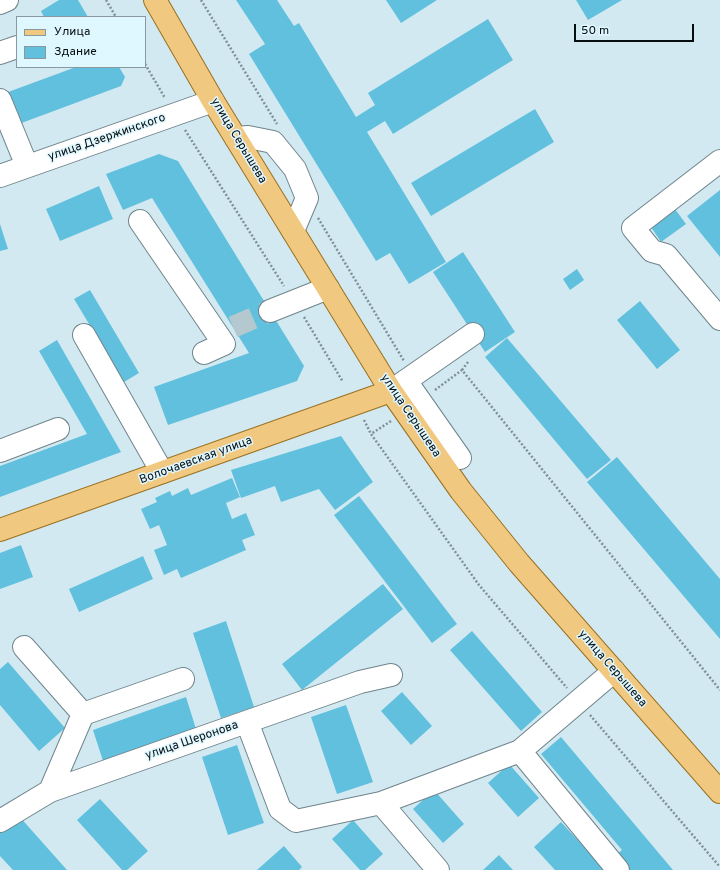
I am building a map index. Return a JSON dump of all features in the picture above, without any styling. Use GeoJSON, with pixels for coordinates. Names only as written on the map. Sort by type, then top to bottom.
{"type":"FeatureCollection","features":[{"type":"Feature","properties":{"kind":"main road","name":"улица Серышева"},"geometry":{"type":"LineString","coordinates":[[154,0],[213,101],[328,288],[404,383],[461,491],[519,563],[720,792]]}},
{"type":"Feature","properties":{"kind":"main road","name":"Волочаевская улица"},"geometry":{"type":"LineString","coordinates":[[0,530],[404,383]]}},
{"type":"Feature","properties":{"kind":"street"},"geometry":{"type":"LineString","coordinates":[[0,3],[7,0]]}},
{"type":"Feature","properties":{"kind":"street"},"geometry":{"type":"LineString","coordinates":[[0,53],[16,47]]}},
{"type":"Feature","properties":{"kind":"street"},"geometry":{"type":"LineString","coordinates":[[0,100],[27,166]]}},
{"type":"Feature","properties":{"kind":"street","name":"улица Дзержинского"},"geometry":{"type":"LineString","coordinates":[[0,176],[213,101]]}},
{"type":"Feature","properties":{"kind":"street"},"geometry":{"type":"LineString","coordinates":[[236,138],[248,137],[273,142],[295,169],[307,198],[293,231]]}},
{"type":"Feature","properties":{"kind":"street"},"geometry":{"type":"LineString","coordinates":[[720,161],[633,228],[652,251],[666,255],[720,319]]}},
{"type":"Feature","properties":{"kind":"street"},"geometry":{"type":"LineString","coordinates":[[140,221],[225,330],[224,344],[204,353]]}},
{"type":"Feature","properties":{"kind":"street"},"geometry":{"type":"LineString","coordinates":[[270,310],[328,288]]}},
{"type":"Feature","properties":{"kind":"street"},"geometry":{"type":"LineString","coordinates":[[460,458],[404,383],[473,334]]}},
{"type":"Feature","properties":{"kind":"street"},"geometry":{"type":"LineString","coordinates":[[84,335],[162,472]]}},
{"type":"Feature","properties":{"kind":"street"},"geometry":{"type":"LineString","coordinates":[[0,451],[58,429]]}},
{"type":"Feature","properties":{"kind":"street"},"geometry":{"type":"LineString","coordinates":[[24,647],[83,714]]}},
{"type":"Feature","properties":{"kind":"street"},"geometry":{"type":"LineString","coordinates":[[247,722],[280,809],[296,821],[381,802],[520,751],[614,671]]}},
{"type":"Feature","properties":{"kind":"street","name":"улица Шеронова"},"geometry":{"type":"LineString","coordinates":[[0,821],[50,791],[360,682],[391,675]]}},
{"type":"Feature","properties":{"kind":"street"},"geometry":{"type":"LineString","coordinates":[[50,791],[83,714],[183,679]]}},
{"type":"Feature","properties":{"kind":"street"},"geometry":{"type":"LineString","coordinates":[[520,751],[618,870]]}},
{"type":"Feature","properties":{"kind":"street"},"geometry":{"type":"LineString","coordinates":[[381,802],[438,870]]}},
{"type":"Feature","properties":{"kind":"path"},"geometry":{"type":"LineString","coordinates":[[106,0],[115,16]]}},
{"type":"Feature","properties":{"kind":"path"},"geometry":{"type":"LineString","coordinates":[[201,0],[279,129]]}},
{"type":"Feature","properties":{"kind":"path"},"geometry":{"type":"LineString","coordinates":[[146,66],[294,301],[343,382]]}},
{"type":"Feature","properties":{"kind":"path"},"geometry":{"type":"LineString","coordinates":[[307,198],[404,383]]}},
{"type":"Feature","properties":{"kind":"path"},"geometry":{"type":"LineString","coordinates":[[432,392],[462,370],[720,690]]}},
{"type":"Feature","properties":{"kind":"path"},"geometry":{"type":"LineString","coordinates":[[363,419],[371,434],[478,585],[720,867]]}},
{"type":"Feature","properties":{"kind":"path"},"geometry":{"type":"LineString","coordinates":[[371,434],[391,421]]}},
{"type":"Feature","properties":{"kind":"building"},"geometry":{"type":"Polygon","coordinates":[[[59,0],[78,0],[87,16],[44,16],[41,11],[59,0]]]}},
{"type":"Feature","properties":{"kind":"building"},"geometry":{"type":"Polygon","coordinates":[[[236,0],[277,0],[294,26],[299,23],[356,117],[375,105],[368,93],[488,19],[513,60],[393,134],[385,121],[367,132],[446,262],[409,284],[390,253],[376,261],[249,54],[265,44],[236,0]]]}},
{"type":"Feature","properties":{"kind":"building"},"geometry":{"type":"Polygon","coordinates":[[[386,0],[437,0],[401,23],[386,0]]]}},
{"type":"Feature","properties":{"kind":"building"},"geometry":{"type":"Polygon","coordinates":[[[576,0],[622,0],[588,20],[576,0]]]}},
{"type":"Feature","properties":{"kind":"building"},"geometry":{"type":"Polygon","coordinates":[[[73,68],[120,68],[125,77],[121,86],[0,131],[0,95],[73,68]]]}},
{"type":"Feature","properties":{"kind":"building"},"geometry":{"type":"Polygon","coordinates":[[[535,109],[554,142],[431,216],[411,183],[535,109]]]}},
{"type":"Feature","properties":{"kind":"building"},"geometry":{"type":"Polygon","coordinates":[[[159,154],[178,161],[304,366],[297,381],[168,425],[154,387],[249,353],[152,198],[123,210],[106,174],[159,154]]]}},
{"type":"Feature","properties":{"kind":"building"},"geometry":{"type":"Polygon","coordinates":[[[99,186],[113,219],[60,241],[46,209],[99,186]]]}},
{"type":"Feature","properties":{"kind":"building"},"geometry":{"type":"Polygon","coordinates":[[[720,190],[720,257],[687,216],[720,190]]]}},
{"type":"Feature","properties":{"kind":"building"},"geometry":{"type":"Polygon","coordinates":[[[675,209],[686,224],[661,242],[651,227],[675,209]]]}},
{"type":"Feature","properties":{"kind":"building"},"geometry":{"type":"Polygon","coordinates":[[[0,224],[8,249],[0,251],[0,224]]]}},
{"type":"Feature","properties":{"kind":"building"},"geometry":{"type":"Polygon","coordinates":[[[463,252],[515,332],[485,352],[433,272],[463,252]]]}},
{"type":"Feature","properties":{"kind":"building"},"geometry":{"type":"Polygon","coordinates":[[[577,269],[584,280],[570,290],[563,279],[577,269]]]}},
{"type":"Feature","properties":{"kind":"building"},"geometry":{"type":"Polygon","coordinates":[[[90,290],[139,373],[124,382],[74,299],[90,290]]]}},
{"type":"Feature","properties":{"kind":"building"},"geometry":{"type":"Polygon","coordinates":[[[640,301],[680,350],[657,369],[617,320],[640,301]]]}},
{"type":"Feature","properties":{"kind":"building"},"geometry":{"type":"Polygon","coordinates":[[[507,338],[611,460],[587,479],[485,357],[507,338]]]}},
{"type":"Feature","properties":{"kind":"building"},"geometry":{"type":"Polygon","coordinates":[[[57,340],[121,452],[0,497],[0,466],[87,434],[39,351],[57,340]]]}},
{"type":"Feature","properties":{"kind":"building"},"geometry":{"type":"Polygon","coordinates":[[[341,436],[373,482],[335,510],[319,489],[281,502],[275,486],[241,498],[231,470],[341,436]]]}},
{"type":"Feature","properties":{"kind":"building"},"geometry":{"type":"Polygon","coordinates":[[[617,457],[720,579],[720,639],[587,482],[617,457]]]}},
{"type":"Feature","properties":{"kind":"building"},"geometry":{"type":"Polygon","coordinates":[[[232,478],[240,497],[226,503],[232,519],[246,513],[255,535],[242,540],[246,550],[181,578],[177,569],[164,575],[154,550],[167,545],[159,525],[150,529],[141,509],[157,502],[155,498],[170,491],[172,496],[188,488],[191,495],[232,478]]]}},
{"type":"Feature","properties":{"kind":"building"},"geometry":{"type":"Polygon","coordinates":[[[359,496],[457,624],[432,643],[334,515],[359,496]]]}},
{"type":"Feature","properties":{"kind":"building"},"geometry":{"type":"Polygon","coordinates":[[[21,545],[33,577],[0,589],[0,553],[21,545]]]}},
{"type":"Feature","properties":{"kind":"building"},"geometry":{"type":"Polygon","coordinates":[[[143,556],[153,579],[79,612],[69,589],[143,556]]]}},
{"type":"Feature","properties":{"kind":"building"},"geometry":{"type":"Polygon","coordinates":[[[383,584],[403,609],[302,690],[282,664],[383,584]]]}},
{"type":"Feature","properties":{"kind":"building"},"geometry":{"type":"Polygon","coordinates":[[[226,621],[254,707],[221,718],[193,633],[226,621]]]}},
{"type":"Feature","properties":{"kind":"building"},"geometry":{"type":"Polygon","coordinates":[[[472,631],[542,712],[521,731],[450,650],[472,631]]]}},
{"type":"Feature","properties":{"kind":"building"},"geometry":{"type":"Polygon","coordinates":[[[8,662],[65,728],[39,751],[0,705],[0,669],[8,662]]]}},
{"type":"Feature","properties":{"kind":"building"},"geometry":{"type":"Polygon","coordinates":[[[402,692],[432,726],[411,745],[381,711],[402,692]]]}},
{"type":"Feature","properties":{"kind":"building"},"geometry":{"type":"Polygon","coordinates":[[[186,697],[196,729],[103,761],[93,730],[186,697]]]}},
{"type":"Feature","properties":{"kind":"building"},"geometry":{"type":"Polygon","coordinates":[[[346,705],[373,782],[337,794],[311,717],[346,705]]]}},
{"type":"Feature","properties":{"kind":"building"},"geometry":{"type":"Polygon","coordinates":[[[561,737],[673,870],[630,870],[617,854],[622,850],[541,754],[561,737]]]}},
{"type":"Feature","properties":{"kind":"building"},"geometry":{"type":"Polygon","coordinates":[[[237,745],[264,823],[228,835],[202,757],[237,745]]]}},
{"type":"Feature","properties":{"kind":"building"},"geometry":{"type":"Polygon","coordinates":[[[509,764],[539,798],[518,817],[488,783],[509,764]]]}},
{"type":"Feature","properties":{"kind":"building"},"geometry":{"type":"Polygon","coordinates":[[[434,790],[464,824],[443,843],[413,809],[434,790]]]}},
{"type":"Feature","properties":{"kind":"building"},"geometry":{"type":"Polygon","coordinates":[[[100,799],[148,851],[127,870],[122,870],[77,820],[100,799]]]}},
{"type":"Feature","properties":{"kind":"building"},"geometry":{"type":"Polygon","coordinates":[[[18,815],[67,870],[13,870],[0,856],[0,832],[18,815]]]}},
{"type":"Feature","properties":{"kind":"building"},"geometry":{"type":"Polygon","coordinates":[[[353,820],[383,854],[365,870],[360,870],[332,839],[353,820]]]}},
{"type":"Feature","properties":{"kind":"building"},"geometry":{"type":"Polygon","coordinates":[[[561,822],[606,870],[555,870],[534,847],[561,822]]]}},
{"type":"Feature","properties":{"kind":"building"},"geometry":{"type":"Polygon","coordinates":[[[284,846],[302,867],[299,870],[257,870],[284,846]]]}},
{"type":"Feature","properties":{"kind":"building"},"geometry":{"type":"Polygon","coordinates":[[[499,855],[513,870],[483,870],[499,855]]]}},
{"type":"Feature","properties":{"kind":"tunnel"},"geometry":{"type":"LineString","coordinates":[[233,327],[270,311]]}}]}
